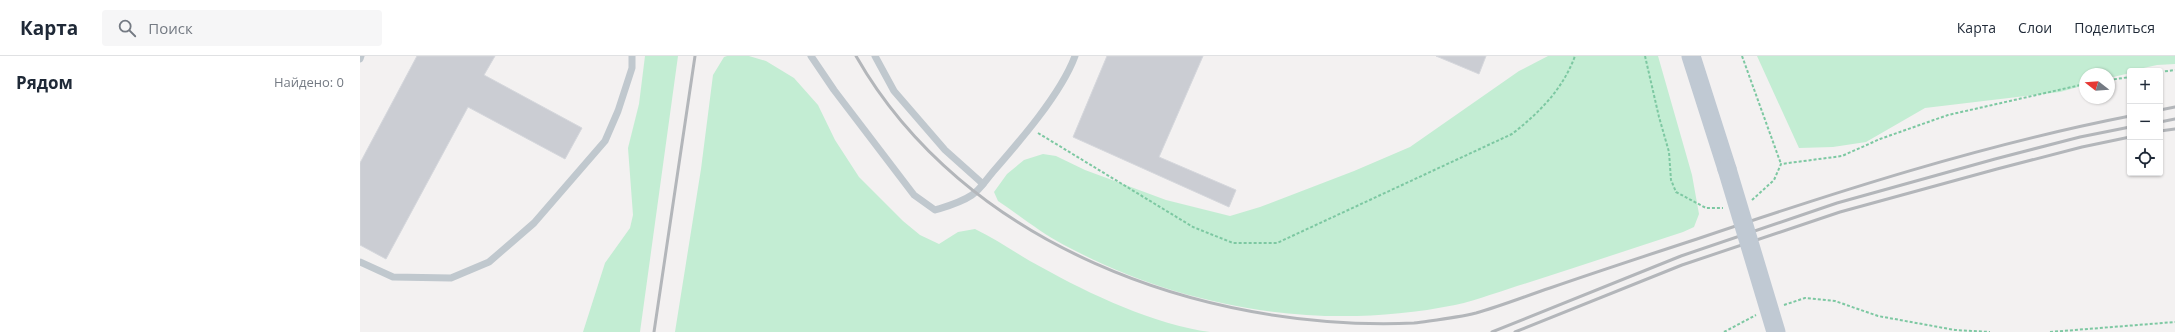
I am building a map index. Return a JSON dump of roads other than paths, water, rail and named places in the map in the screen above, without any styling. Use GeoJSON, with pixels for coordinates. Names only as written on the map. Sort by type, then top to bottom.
{"type":"FeatureCollection","features":[{"type":"Feature","properties":{"kind":"main road"},"geometry":{"type":"LineString","coordinates":[[1692,56],[1776,332]]}},
{"type":"Feature","properties":{"kind":"lane"},"geometry":{"type":"LineString","coordinates":[[360,262],[393,277],[451,278],[489,262],[534,223],[606,141],[618,111],[632,68],[632,56]]}},
{"type":"Feature","properties":{"kind":"lane"},"geometry":{"type":"LineString","coordinates":[[811,56],[834,90],[914,195],[935,210],[954,205],[973,194],[983,184],[1029,128],[1056,91],[1075,56]]}},
{"type":"Feature","properties":{"kind":"lane"},"geometry":{"type":"LineString","coordinates":[[875,56],[894,91],[946,150],[983,184]]}},
{"type":"Feature","properties":{"kind":"railway"},"geometry":{"type":"LineString","coordinates":[[654,332],[695,56]]}},
{"type":"Feature","properties":{"kind":"railway"},"geometry":{"type":"LineString","coordinates":[[856,56],[902,122],[958,178],[1023,225],[1095,263],[1172,292],[1252,312],[1333,322],[1414,323],[1453,318],[1476,313],[1605,269],[1911,170],[2020,141],[2127,117]]}},
{"type":"Feature","properties":{"kind":"railway"},"geometry":{"type":"LineString","coordinates":[[2163,109],[2175,107]]}},
{"type":"Feature","properties":{"kind":"railway"},"geometry":{"type":"LineString","coordinates":[[2163,121],[2175,119]]}},
{"type":"Feature","properties":{"kind":"railway"},"geometry":{"type":"LineString","coordinates":[[1492,332],[1681,256],[1837,203],[1995,159],[2080,137],[2127,128]]}},
{"type":"Feature","properties":{"kind":"railway"},"geometry":{"type":"LineString","coordinates":[[2163,131],[2175,129]]}},
{"type":"Feature","properties":{"kind":"railway"},"geometry":{"type":"LineString","coordinates":[[1515,332],[1682,265],[1840,212],[1997,169],[2082,147],[2127,138]]}}]}
